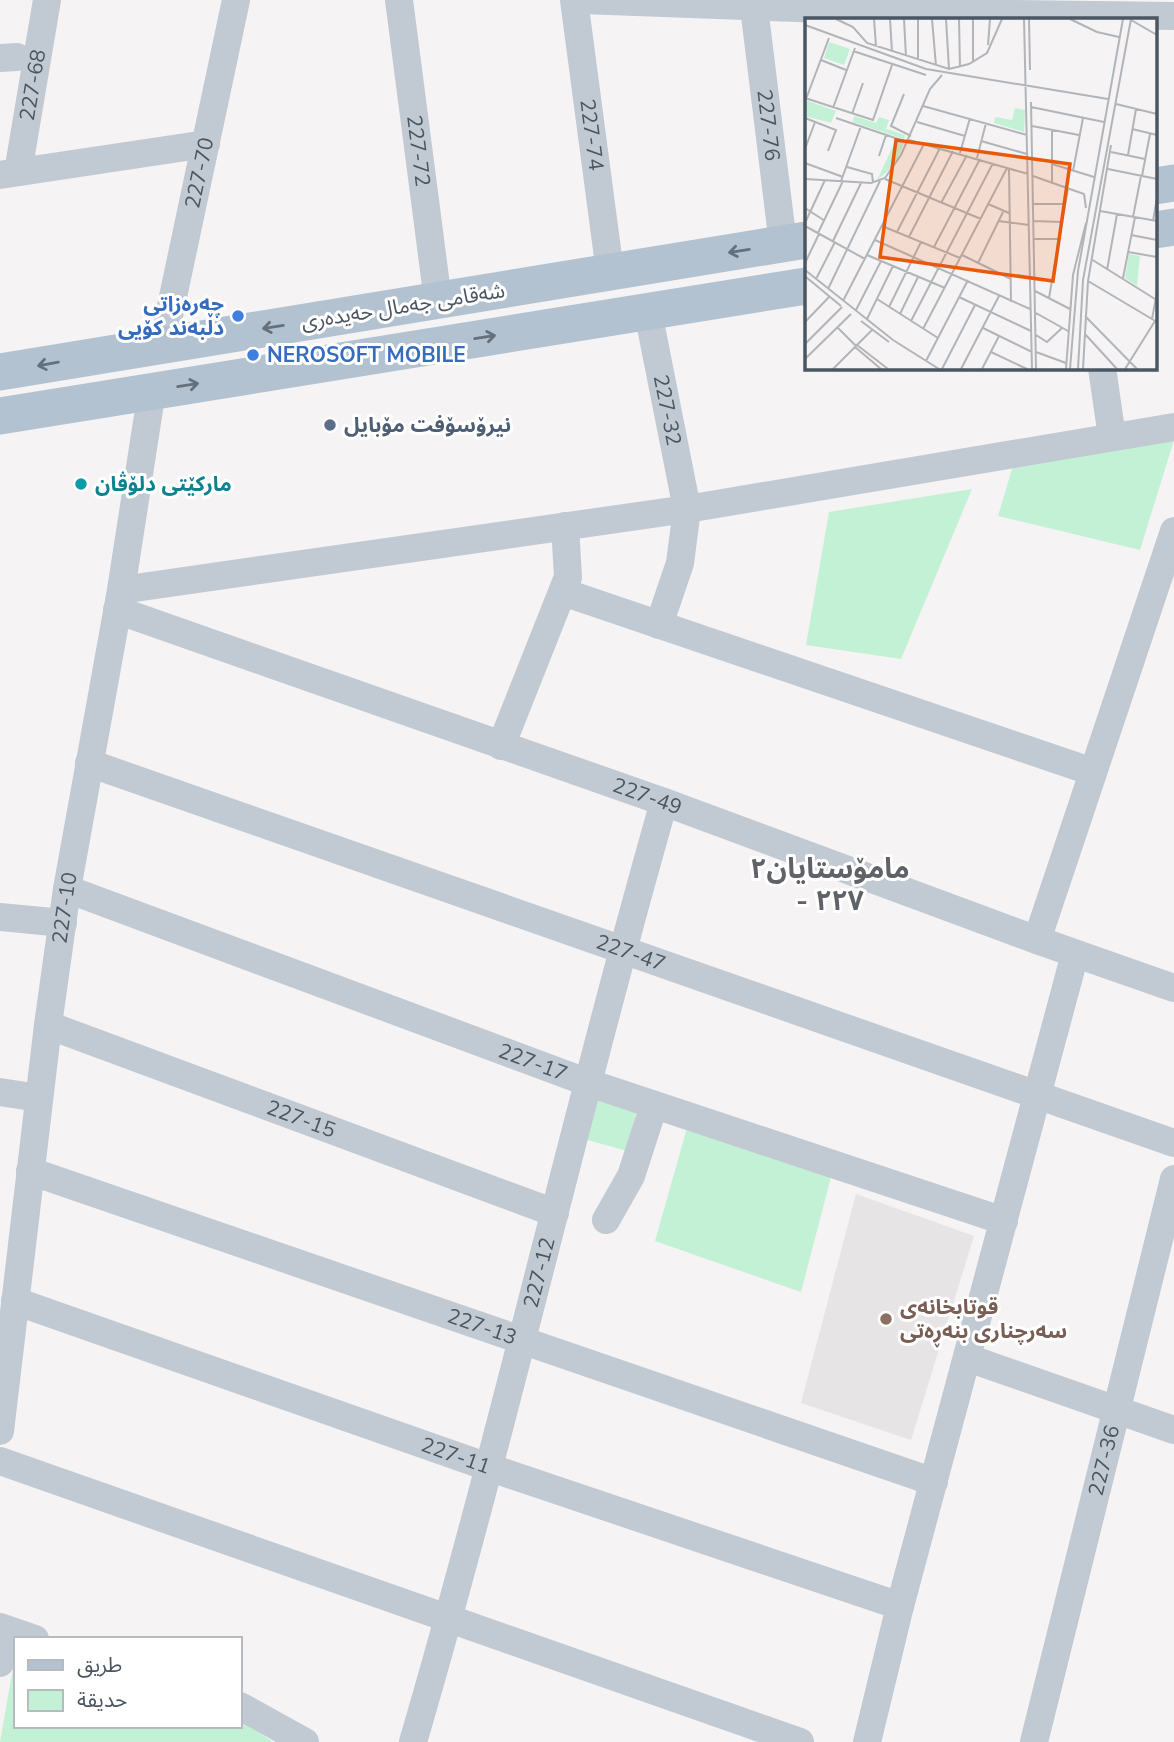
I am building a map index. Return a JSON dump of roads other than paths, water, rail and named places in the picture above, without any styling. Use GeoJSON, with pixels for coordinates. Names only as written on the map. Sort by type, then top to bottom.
{"type":"FeatureCollection","features":[{"type":"Feature","properties":{"kind":"main road"},"geometry":{"type":"LineString","coordinates":[[1156,186],[1174,183]]}},
{"type":"Feature","properties":{"kind":"main road"},"geometry":{"type":"LineString","coordinates":[[1156,230],[1174,228]]}},
{"type":"Feature","properties":{"kind":"main road","name":"شەقامی جەمال حەیدەری"},"geometry":{"type":"LineString","coordinates":[[0,372],[795,242]]}},
{"type":"Feature","properties":{"kind":"main road"},"geometry":{"type":"LineString","coordinates":[[521,286],[528,330]]}},
{"type":"Feature","properties":{"kind":"main road","name":"شەقامی جەمال حەیدەری"},"geometry":{"type":"LineString","coordinates":[[0,415],[805,286]]}},
{"type":"Feature","properties":{"kind":"street","name":"227-68"},"geometry":{"type":"LineString","coordinates":[[9,174],[47,0]]}},
{"type":"Feature","properties":{"kind":"street","name":"227-70"},"geometry":{"type":"LineString","coordinates":[[163,344],[236,0]]}},
{"type":"Feature","properties":{"kind":"street","name":"227-72"},"geometry":{"type":"LineString","coordinates":[[399,0],[438,301]]}},
{"type":"Feature","properties":{"kind":"street","name":"227-74"},"geometry":{"type":"LineString","coordinates":[[574,0],[610,272]]}},
{"type":"Feature","properties":{"kind":"street"},"geometry":{"type":"LineString","coordinates":[[582,0],[754,6],[823,4],[935,16],[1174,16]]}},
{"type":"Feature","properties":{"kind":"street","name":"227-76"},"geometry":{"type":"LineString","coordinates":[[754,6],[795,242]]}},
{"type":"Feature","properties":{"kind":"street"},"geometry":{"type":"LineString","coordinates":[[9,174],[206,145]]}},
{"type":"Feature","properties":{"kind":"street","name":"227-32"},"geometry":{"type":"LineString","coordinates":[[648,312],[687,509],[680,564],[659,625]]}},
{"type":"Feature","properties":{"kind":"street"},"geometry":{"type":"LineString","coordinates":[[1102,369],[1112,437]]}},
{"type":"Feature","properties":{"kind":"street","name":"227-10"},"geometry":{"type":"LineString","coordinates":[[0,1431],[48,1025],[67,889],[119,600],[152,390]]}},
{"type":"Feature","properties":{"kind":"street"},"geometry":{"type":"LineString","coordinates":[[119,600],[565,526],[687,509],[1174,427]]}},
{"type":"Feature","properties":{"kind":"street"},"geometry":{"type":"LineString","coordinates":[[500,746],[568,577],[565,526]]}},
{"type":"Feature","properties":{"kind":"street"},"geometry":{"type":"LineString","coordinates":[[1037,940],[1174,531]]}},
{"type":"Feature","properties":{"kind":"street"},"geometry":{"type":"LineString","coordinates":[[563,592],[1093,772]]}},
{"type":"Feature","properties":{"kind":"street","name":"227-49"},"geometry":{"type":"LineString","coordinates":[[119,600],[500,746],[664,802],[1174,988]]}},
{"type":"Feature","properties":{"kind":"street","name":"227-47"},"geometry":{"type":"LineString","coordinates":[[89,763],[1174,1143]]}},
{"type":"Feature","properties":{"kind":"street","name":"227-12"},"geometry":{"type":"LineString","coordinates":[[413,1742],[449,1618],[622,950],[664,802]]}},
{"type":"Feature","properties":{"kind":"street","name":"227-17"},"geometry":{"type":"LineString","coordinates":[[67,889],[589,1083],[1004,1221]]}},
{"type":"Feature","properties":{"kind":"street"},"geometry":{"type":"LineString","coordinates":[[0,917],[63,923]]}},
{"type":"Feature","properties":{"kind":"street"},"geometry":{"type":"LineString","coordinates":[[867,1742],[900,1606],[1075,954]]}},
{"type":"Feature","properties":{"kind":"street","name":"227-15"},"geometry":{"type":"LineString","coordinates":[[48,1025],[555,1213]]}},
{"type":"Feature","properties":{"kind":"street"},"geometry":{"type":"LineString","coordinates":[[0,1092],[39,1098]]}},
{"type":"Feature","properties":{"kind":"street"},"geometry":{"type":"LineString","coordinates":[[606,1220],[631,1176],[654,1105]]}},
{"type":"Feature","properties":{"kind":"street","name":"227-13"},"geometry":{"type":"LineString","coordinates":[[30,1171],[934,1482]]}},
{"type":"Feature","properties":{"kind":"street","name":"227-36"},"geometry":{"type":"LineString","coordinates":[[1034,1742],[1174,1179]]}},
{"type":"Feature","properties":{"kind":"street","name":"227-11"},"geometry":{"type":"LineString","coordinates":[[15,1301],[488,1467],[900,1606]]}},
{"type":"Feature","properties":{"kind":"street"},"geometry":{"type":"LineString","coordinates":[[968,1358],[1174,1430]]}},
{"type":"Feature","properties":{"kind":"street"},"geometry":{"type":"LineString","coordinates":[[0,1461],[800,1742]]}},
{"type":"Feature","properties":{"kind":"street"},"geometry":{"type":"LineString","coordinates":[[0,1663],[3,1628],[29,1637]]}},
{"type":"Feature","properties":{"kind":"street"},"geometry":{"type":"LineString","coordinates":[[242,1707],[305,1742]]}},
{"type":"Feature","properties":{"kind":"place","name":"چەرەزاتی دڵبەند کۆیی"},"geometry":{"type":"Point","coordinates":[238,316]}},
{"type":"Feature","properties":{"kind":"place","name":"NEROSOFT MOBILE"},"geometry":{"type":"Point","coordinates":[253,355]}},
{"type":"Feature","properties":{"kind":"place","name":"نیرۆسۆفت مۆبایل"},"geometry":{"type":"Point","coordinates":[330,425]}},
{"type":"Feature","properties":{"kind":"place","name":"ماركێتی دلۆڤان"},"geometry":{"type":"Point","coordinates":[81,484]}},
{"type":"Feature","properties":{"kind":"place","name":"قوتابخانەی سەرچناری بنەڕەتی"},"geometry":{"type":"Point","coordinates":[886,1319]}},
{"type":"Feature","properties":{"kind":"district","name":"مامۆستایان٢ - ٢٢٧"},"geometry":{"type":"Point","coordinates":[830,885]}}]}
